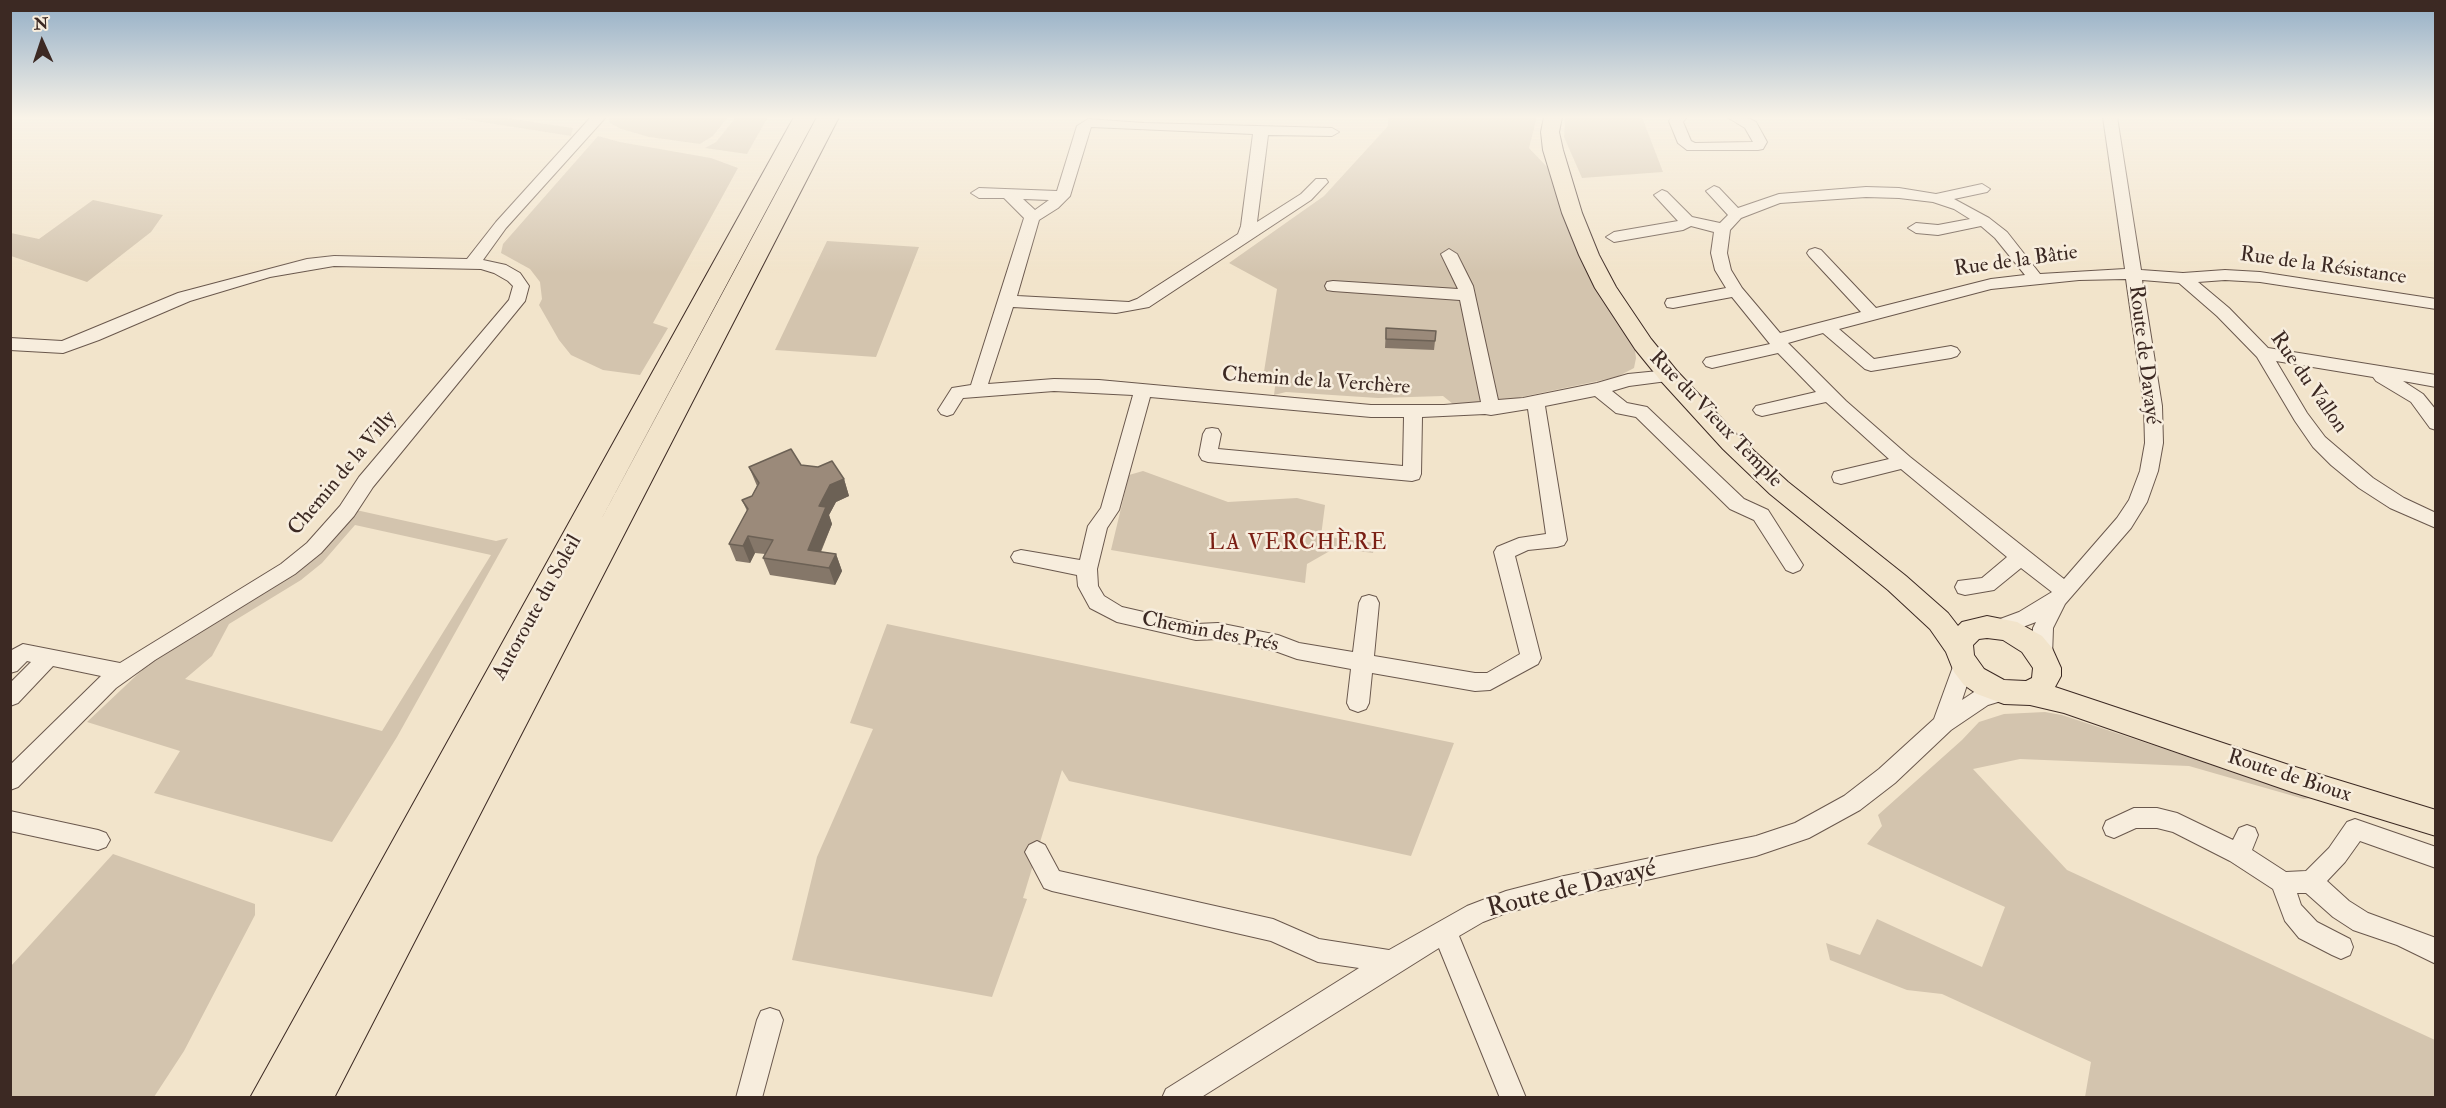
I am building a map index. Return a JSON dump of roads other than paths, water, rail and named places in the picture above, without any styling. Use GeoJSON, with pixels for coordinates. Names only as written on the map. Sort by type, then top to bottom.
{"type":"FeatureCollection","features":[{"type":"Feature","properties":{"kind":"highway","name":"Autoroute du Soleil"},"geometry":{"type":"LineString","coordinates":[[270,1098],[777,169]]}},
{"type":"Feature","properties":{"kind":"highway","name":"Autoroute du Soleil"},"geometry":{"type":"LineString","coordinates":[[312,1098],[801,169]]}},
{"type":"Feature","properties":{"kind":"main road","name":"Rue du Vieux Temple"},"geometry":{"type":"LineString","coordinates":[[1558,169],[1572,213],[1589,255],[1606,288],[1643,344],[1669,376],[1731,442],[1779,488],[1897,583],[1939,621],[1961,656]]}},
{"type":"Feature","properties":{"kind":"main road","name":"Rue du Vieux Temple"},"geometry":{"type":"LineString","coordinates":[[1897,583],[1949,611],[1993,627]]}},
{"type":"Feature","properties":{"kind":"main road"},"geometry":{"type":"LineString","coordinates":[[1993,627],[2020,636],[2032,644],[2045,662],[2047,676],[2042,686],[2017,693],[1987,686],[1974,677],[1961,656],[1964,635],[1971,630],[1993,627]]}},
{"type":"Feature","properties":{"kind":"main road","name":"Route de Bioux"},"geometry":{"type":"LineString","coordinates":[[2045,662],[2088,699],[2144,727]]}},
{"type":"Feature","properties":{"kind":"main road","name":"Route de Bioux"},"geometry":{"type":"LineString","coordinates":[[2017,693],[2064,701],[2144,727],[2218,755],[2436,823]]}},
{"type":"Feature","properties":{"kind":"street"},"geometry":{"type":"LineString","coordinates":[[13,340],[63,347],[184,297],[307,264],[334,261],[472,263],[501,225],[552,169]]}},
{"type":"Feature","properties":{"kind":"street"},"geometry":{"type":"LineString","coordinates":[[978,389],[1032,218],[1047,210],[1062,196],[1071,169]]}},
{"type":"Feature","properties":{"kind":"street"},"geometry":{"type":"LineString","coordinates":[[1245,236],[1249,226],[1256,169]]}},
{"type":"Feature","properties":{"kind":"street","name":"Route de Davayé"},"geometry":{"type":"LineString","coordinates":[[2045,662],[2043,628],[2062,595],[2124,523],[2138,502],[2149,471],[2154,443],[2153,406],[2117,169]]}},
{"type":"Feature","properties":{"kind":"street"},"geometry":{"type":"LineString","coordinates":[[1007,301],[1130,307],[1143,303],[1306,197],[1321,183]]}},
{"type":"Feature","properties":{"kind":"street"},"geometry":{"type":"LineString","coordinates":[[1935,198],[1982,189]]}},
{"type":"Feature","properties":{"kind":"street"},"geometry":{"type":"LineString","coordinates":[[1714,191],[1736,215]]}},
{"type":"Feature","properties":{"kind":"street"},"geometry":{"type":"LineString","coordinates":[[979,193],[1062,196]]}},
{"type":"Feature","properties":{"kind":"street"},"geometry":{"type":"LineString","coordinates":[[2036,279],[2001,235],[1984,221],[1959,206],[1935,198],[1899,193],[1826,194],[1779,199],[1736,215],[1723,228],[1719,253],[1723,270],[1736,291],[1779,343],[1830,395],[1904,462],[2021,557],[2062,595]]}},
{"type":"Feature","properties":{"kind":"street"},"geometry":{"type":"LineString","coordinates":[[1006,194],[1028,211],[1032,218]]}},
{"type":"Feature","properties":{"kind":"street"},"geometry":{"type":"LineString","coordinates":[[1662,195],[1687,220],[1723,228]]}},
{"type":"Feature","properties":{"kind":"street"},"geometry":{"type":"LineString","coordinates":[[1614,237],[1683,225],[1687,220]]}},
{"type":"Feature","properties":{"kind":"street"},"geometry":{"type":"LineString","coordinates":[[1916,228],[1938,230],[1984,221]]}},
{"type":"Feature","properties":{"kind":"street"},"geometry":{"type":"LineString","coordinates":[[1815,253],[1873,315]]}},
{"type":"Feature","properties":{"kind":"street"},"geometry":{"type":"LineString","coordinates":[[1449,254],[1465,286],[1491,409]]}},
{"type":"Feature","properties":{"kind":"street","name":"Chemin de la Villy"},"geometry":{"type":"LineString","coordinates":[[10,780],[109,682],[148,654],[288,568],[314,548],[346,511],[366,482],[517,302],[521,286],[514,277],[500,269],[472,263]]}},
{"type":"Feature","properties":{"kind":"street","name":"Rue de la Résistance"},"geometry":{"type":"LineString","coordinates":[[2133,274],[2183,278],[2240,275],[2276,278],[2436,304]]}},
{"type":"Feature","properties":{"kind":"street","name":"Rue de la Bâtie"},"geometry":{"type":"LineString","coordinates":[[1712,362],[1956,291],[2036,279],[2133,274]]}},
{"type":"Feature","properties":{"kind":"street","name":"Rue du Vallon"},"geometry":{"type":"LineString","coordinates":[[2183,278],[2223,312],[2263,353],[2301,417],[2319,442],[2337,460],[2366,483],[2397,503],[2436,521]]}},
{"type":"Feature","properties":{"kind":"street"},"geometry":{"type":"LineString","coordinates":[[1333,286],[1467,295]]}},
{"type":"Feature","properties":{"kind":"street"},"geometry":{"type":"LineString","coordinates":[[1673,303],[1736,291]]}},
{"type":"Feature","properties":{"kind":"street"},"geometry":{"type":"LineString","coordinates":[[1826,327],[1871,365],[1951,352]]}},
{"type":"Feature","properties":{"kind":"street"},"geometry":{"type":"LineString","coordinates":[[2263,353],[2436,383]]}},
{"type":"Feature","properties":{"kind":"street"},"geometry":{"type":"LineString","coordinates":[[2371,371],[2417,399],[2436,424]]}},
{"type":"Feature","properties":{"kind":"street","name":"Chemin de la Verchère"},"geometry":{"type":"LineString","coordinates":[[947,410],[958,392],[1054,386],[1143,390],[1348,410],[1413,412],[1491,409],[1598,389],[1628,380],[1669,376]]}},
{"type":"Feature","properties":{"kind":"street"},"geometry":{"type":"LineString","coordinates":[[2417,399],[2428,387],[2436,383]]}},
{"type":"Feature","properties":{"kind":"street"},"geometry":{"type":"LineString","coordinates":[[1598,389],[1622,409],[1641,411],[1737,504],[1761,515],[1793,565]]}},
{"type":"Feature","properties":{"kind":"street"},"geometry":{"type":"LineString","coordinates":[[1021,557],[1086,569],[1098,526],[1110,510],[1143,390]]}},
{"type":"Feature","properties":{"kind":"street"},"geometry":{"type":"LineString","coordinates":[[1762,410],[1830,395]]}},
{"type":"Feature","properties":{"kind":"street","name":"Chemin des Prés"},"geometry":{"type":"LineString","coordinates":[[1086,569],[1088,586],[1097,602],[1117,614],[1196,632],[1218,631],[1278,643],[1297,651],[1475,682],[1490,681],[1531,658],[1504,552],[1526,543],[1557,540],[1536,402]]}},
{"type":"Feature","properties":{"kind":"street"},"geometry":{"type":"LineString","coordinates":[[1212,434],[1208,455],[1412,474],[1413,412]]}},
{"type":"Feature","properties":{"kind":"street"},"geometry":{"type":"LineString","coordinates":[[1840,477],[1904,462]]}},
{"type":"Feature","properties":{"kind":"street"},"geometry":{"type":"LineString","coordinates":[[1965,587],[1987,585],[2021,557]]}},
{"type":"Feature","properties":{"kind":"street","name":"Route de Davayé"},"geometry":{"type":"LineString","coordinates":[[1993,627],[2026,618],[2062,595]]}},
{"type":"Feature","properties":{"kind":"street"},"geometry":{"type":"LineString","coordinates":[[1358,703],[1369,603]]}},
{"type":"Feature","properties":{"kind":"street"},"geometry":{"type":"LineString","coordinates":[[10,665],[23,652],[123,672]]}},
{"type":"Feature","properties":{"kind":"street"},"geometry":{"type":"LineString","coordinates":[[1943,724],[1961,656]]}},
{"type":"Feature","properties":{"kind":"street"},"geometry":{"type":"LineString","coordinates":[[10,697],[20,675],[49,657]]}},
{"type":"Feature","properties":{"kind":"street","name":"Route de Davayé"},"geometry":{"type":"LineString","coordinates":[[1175,1098],[1444,930],[1506,902],[1564,887],[1756,846],[1801,831],[1852,803],[1887,776],[1943,724],[1982,698],[2017,693]]}},
{"type":"Feature","properties":{"kind":"street"},"geometry":{"type":"LineString","coordinates":[[2283,883],[2311,882],[2337,855],[2355,829],[2364,801]]}},
{"type":"Feature","properties":{"kind":"street"},"geometry":{"type":"LineString","coordinates":[[2114,828],[2134,818],[2157,818],[2243,845],[2283,883],[2293,913],[2308,930],[2341,947]]}},
{"type":"Feature","properties":{"kind":"street"},"geometry":{"type":"LineString","coordinates":[[10,821],[98,840]]}},
{"type":"Feature","properties":{"kind":"street"},"geometry":{"type":"LineString","coordinates":[[2355,829],[2436,858]]}},
{"type":"Feature","properties":{"kind":"street"},"geometry":{"type":"LineString","coordinates":[[1037,852],[1052,880],[1273,930],[1318,950],[1391,962]]}},
{"type":"Feature","properties":{"kind":"street"},"geometry":{"type":"LineString","coordinates":[[2311,882],[2340,909],[2361,922],[2401,935],[2436,953]]}},
{"type":"Feature","properties":{"kind":"street"},"geometry":{"type":"LineString","coordinates":[[1444,930],[1513,1098]]}},
{"type":"Feature","properties":{"kind":"street"},"geometry":{"type":"LineString","coordinates":[[749,1098],[770,1020]]}},
{"type":"Feature","properties":{"kind":"district","name":"LA VERCHÈRE"},"geometry":{"type":"Point","coordinates":[1298,544]}}]}
